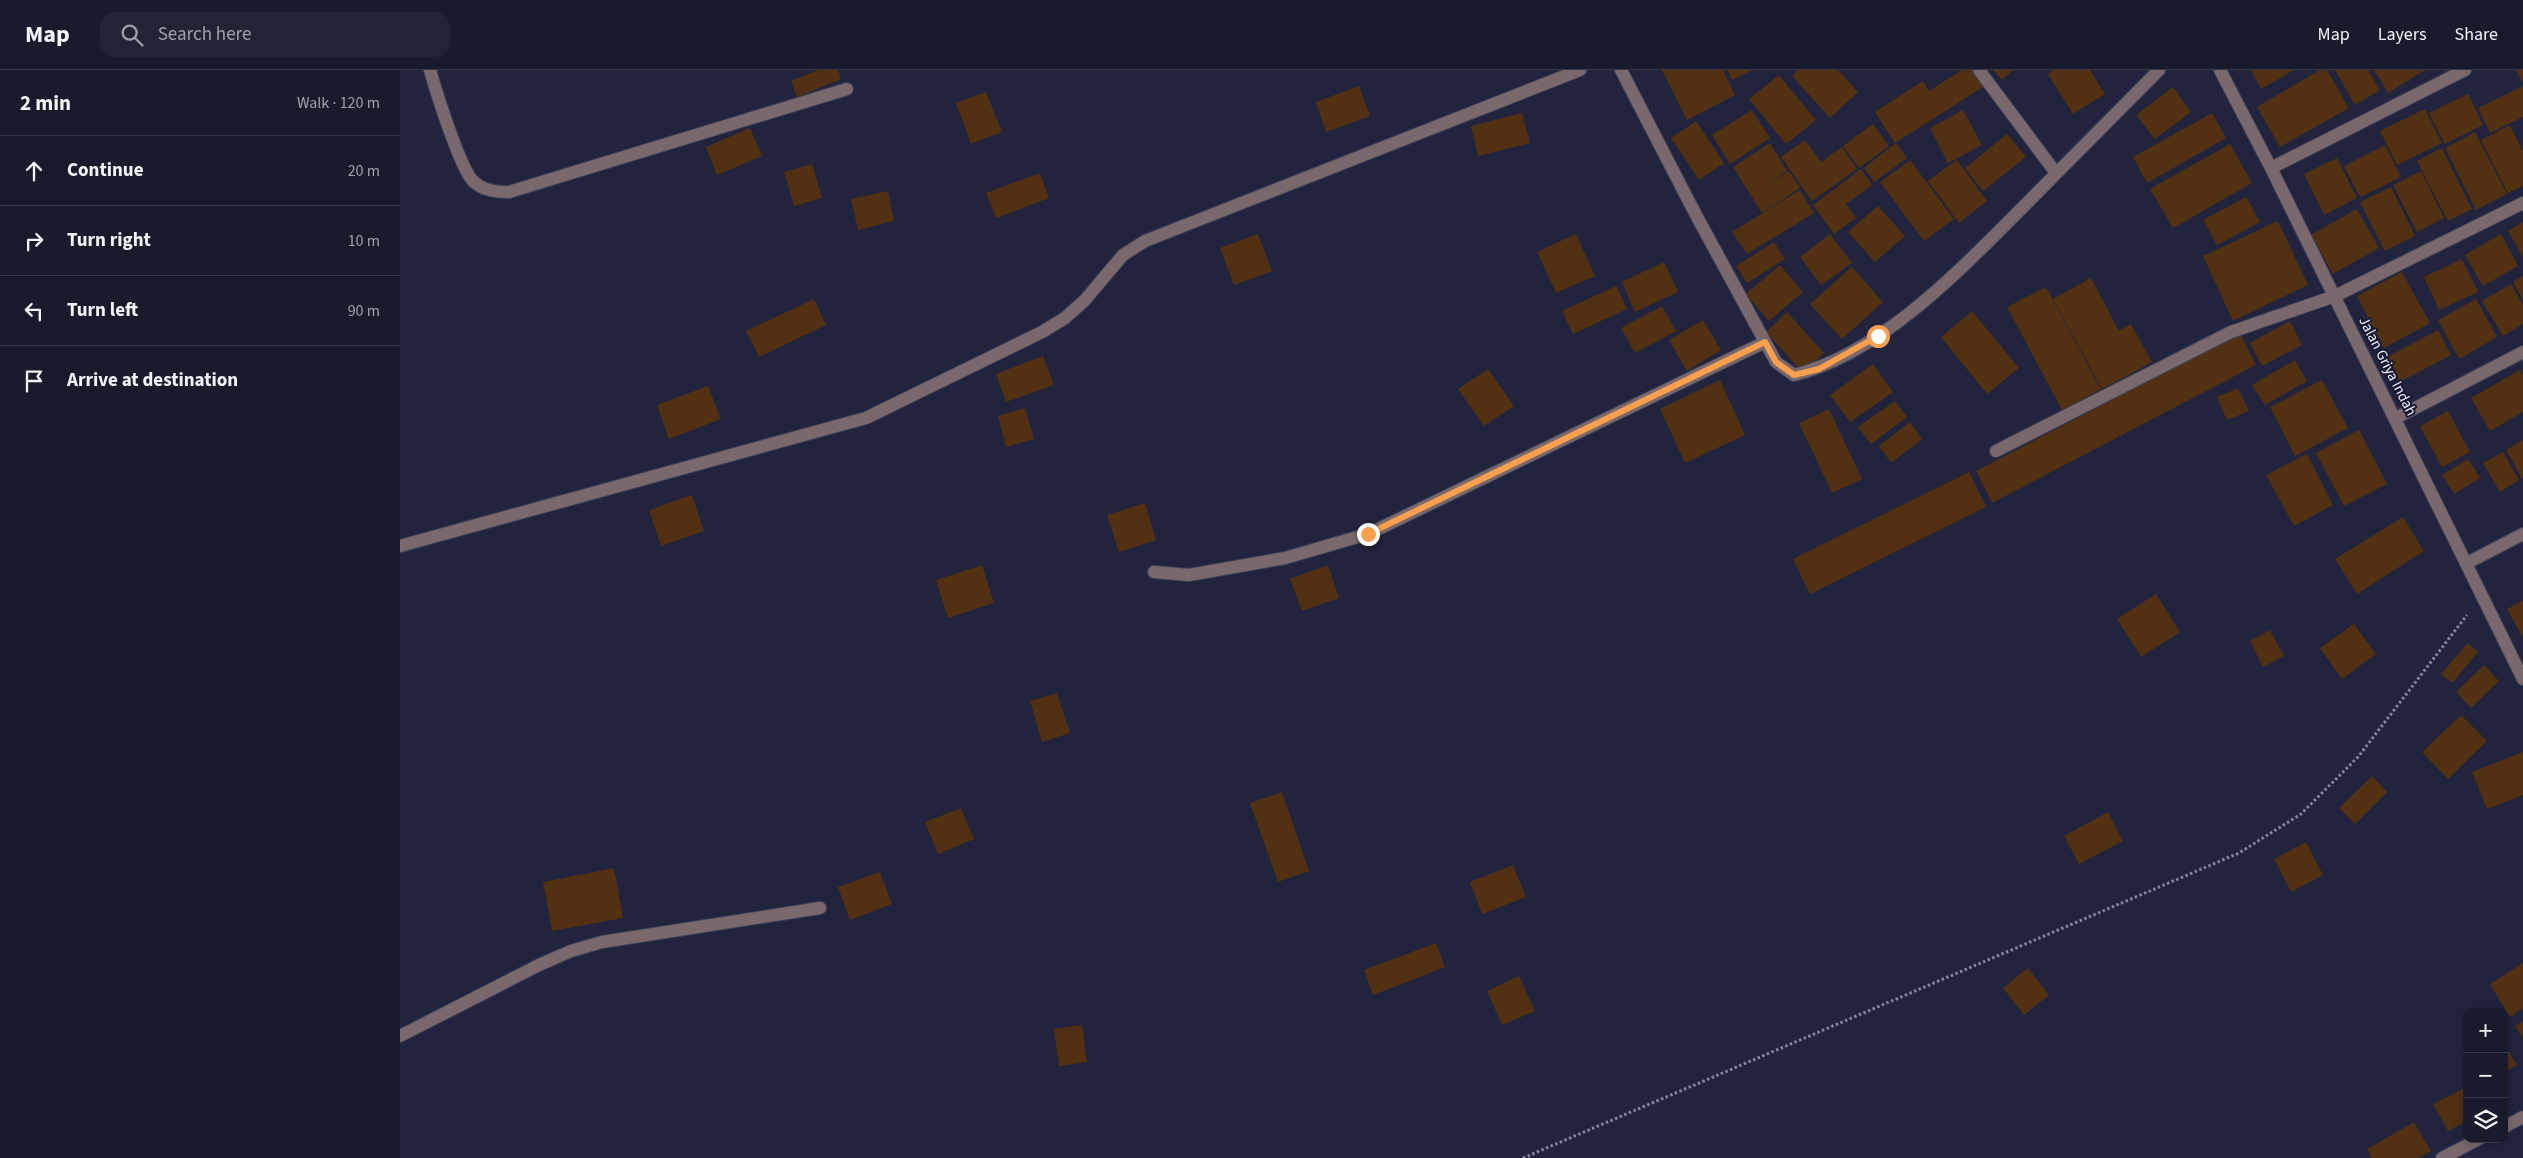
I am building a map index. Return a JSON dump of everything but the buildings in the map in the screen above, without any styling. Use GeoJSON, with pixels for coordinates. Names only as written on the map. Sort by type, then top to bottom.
{"type":"FeatureCollection","features":[{"type":"Feature","properties":{"kind":"street"},"geometry":{"type":"LineString","coordinates":[[430,70],[464,167],[474,182],[492,192],[509,192],[846,89]]}},
{"type":"Feature","properties":{"kind":"street"},"geometry":{"type":"LineString","coordinates":[[400,546],[866,418],[1042,332],[1065,318],[1085,300],[1123,255],[1145,241],[1580,70]]}},
{"type":"Feature","properties":{"kind":"street"},"geometry":{"type":"LineString","coordinates":[[1621,70],[1776,362],[1794,375],[1819,369],[1870,340],[1946,284],[2159,70]]}},
{"type":"Feature","properties":{"kind":"street"},"geometry":{"type":"LineString","coordinates":[[1979,70],[2056,173]]}},
{"type":"Feature","properties":{"kind":"street","name":"Jalan Griya Indah"},"geometry":{"type":"LineString","coordinates":[[2220,70],[2396,418],[2523,679]]}},
{"type":"Feature","properties":{"kind":"street"},"geometry":{"type":"LineString","coordinates":[[2271,168],[2465,70]]}},
{"type":"Feature","properties":{"kind":"street"},"geometry":{"type":"LineString","coordinates":[[1996,451],[2231,332],[2335,296],[2523,203]]}},
{"type":"Feature","properties":{"kind":"street"},"geometry":{"type":"LineString","coordinates":[[1154,572],[1189,576],[1285,558],[1368,534],[1765,342]]}},
{"type":"Feature","properties":{"kind":"street"},"geometry":{"type":"LineString","coordinates":[[2396,418],[2523,352]]}},
{"type":"Feature","properties":{"kind":"street"},"geometry":{"type":"LineString","coordinates":[[2467,563],[2523,534]]}},
{"type":"Feature","properties":{"kind":"street"},"geometry":{"type":"LineString","coordinates":[[400,1036],[571,951],[602,942],[820,908]]}},
{"type":"Feature","properties":{"kind":"street"},"geometry":{"type":"LineString","coordinates":[[2508,1125],[2523,1117]]}},
{"type":"Feature","properties":{"kind":"street"},"geometry":{"type":"LineString","coordinates":[[2442,1158],[2471,1143]]}},
{"type":"Feature","properties":{"kind":"path"},"geometry":{"type":"LineString","coordinates":[[1523,1158],[2238,853],[2302,814],[2358,757],[2482,595]]}},
{"type":"Feature","properties":{"kind":"route"},"geometry":{"type":"LineString","coordinates":[[1368,534],[1765,342],[1776,362],[1794,375],[1819,369],[1878,336]]}}]}
